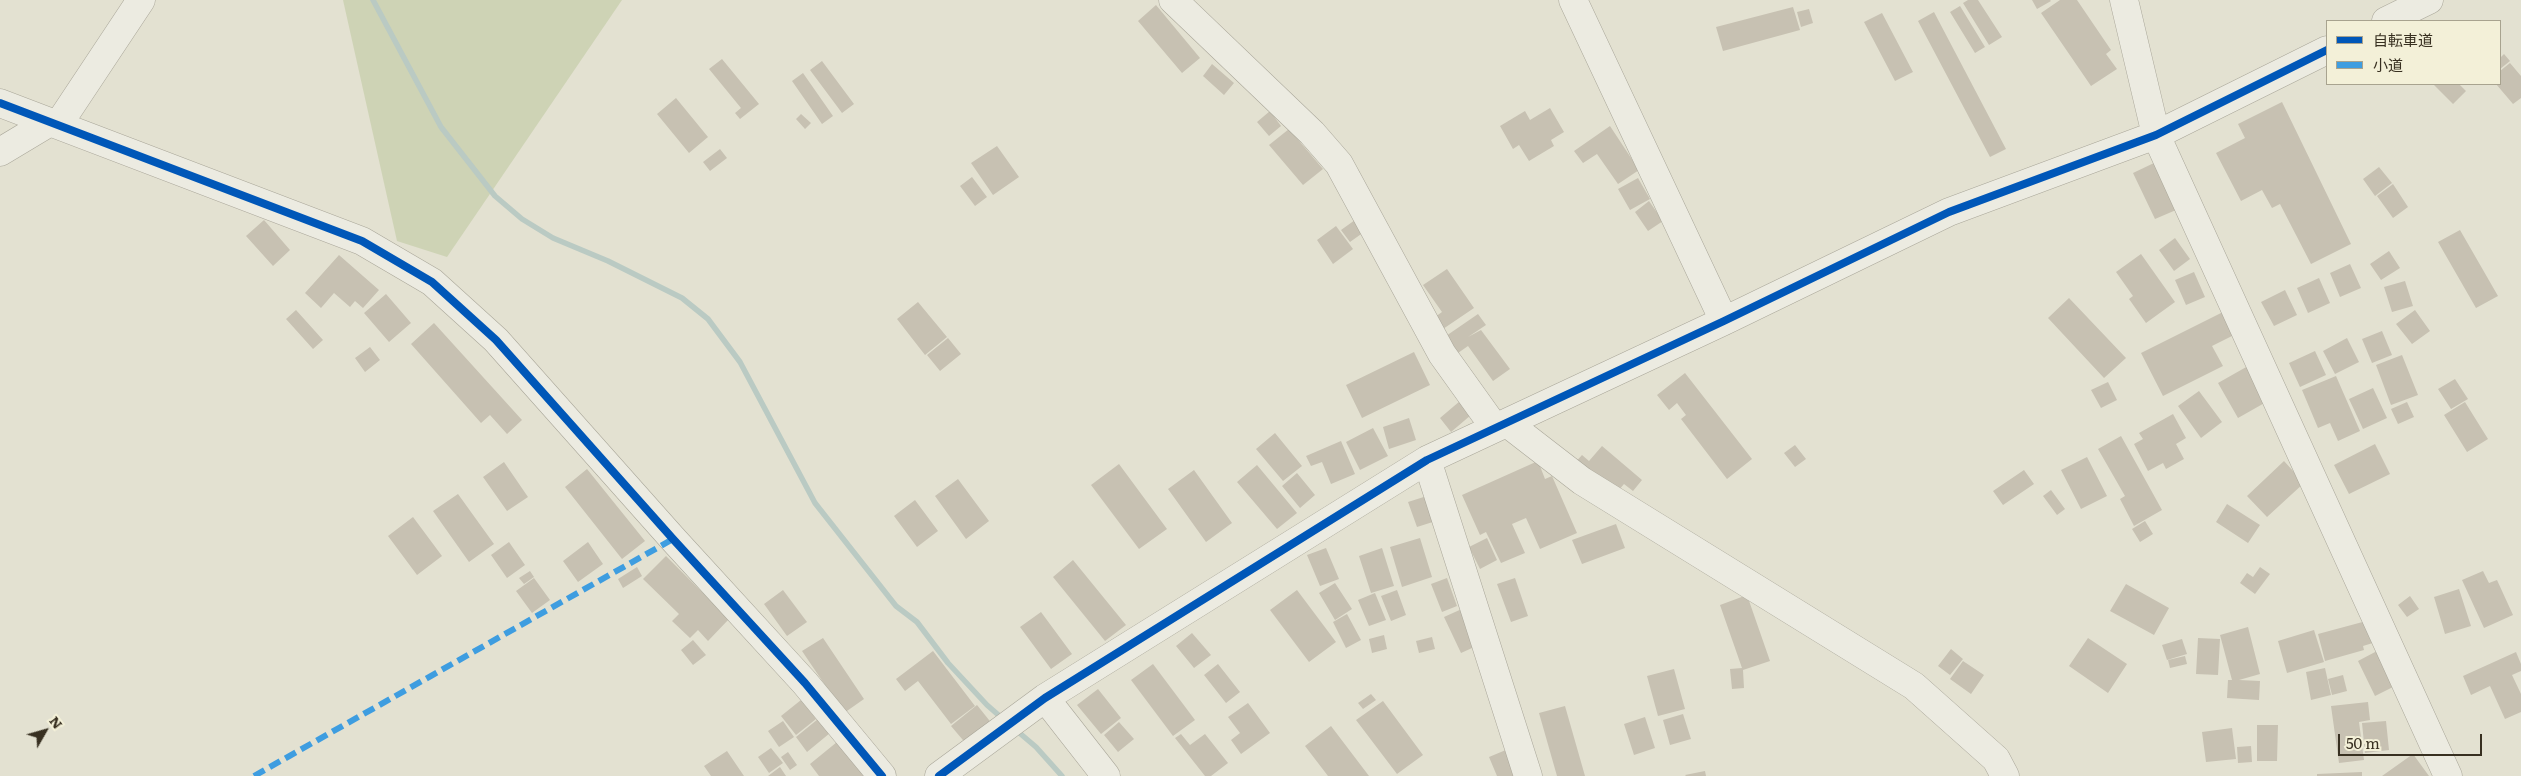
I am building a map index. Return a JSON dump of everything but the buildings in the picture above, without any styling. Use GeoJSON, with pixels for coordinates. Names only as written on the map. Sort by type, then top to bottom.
{"type":"FeatureCollection","features":[{"type":"Feature","properties":{"kind":"street"},"geometry":{"type":"LineString","coordinates":[[0,152],[54,124],[141,0]]}},
{"type":"Feature","properties":{"kind":"street"},"geometry":{"type":"LineString","coordinates":[[1173,0],[1312,133],[1339,164],[1442,354],[1501,425],[1582,481],[1914,686],[1996,760],[2005,776]]}},
{"type":"Feature","properties":{"kind":"street"},"geometry":{"type":"LineString","coordinates":[[1573,0],[1724,321]]}},
{"type":"Feature","properties":{"kind":"street"},"geometry":{"type":"LineString","coordinates":[[2124,0],[2156,135],[2448,776]]}},
{"type":"Feature","properties":{"kind":"street"},"geometry":{"type":"LineString","coordinates":[[2388,20],[2429,0]]}},
{"type":"Feature","properties":{"kind":"street"},"geometry":{"type":"LineString","coordinates":[[939,776],[1045,698],[1427,460],[1724,321],[1949,212],[2156,135],[2326,50]]}},
{"type":"Feature","properties":{"kind":"street"},"geometry":{"type":"LineString","coordinates":[[0,103],[362,241],[432,282],[496,340],[679,547],[805,683],[882,776]]}},
{"type":"Feature","properties":{"kind":"street"},"geometry":{"type":"LineString","coordinates":[[1427,460],[1528,776]]}},
{"type":"Feature","properties":{"kind":"street"},"geometry":{"type":"LineString","coordinates":[[1045,698],[1106,776]]}},
{"type":"Feature","properties":{"kind":"green space"},"geometry":{"type":"Polygon","coordinates":[[[343,0],[622,0],[447,257],[397,241],[343,0]]]}},
{"type":"Feature","properties":{"kind":"waterway"},"geometry":{"type":"LineString","coordinates":[[373,0],[441,127],[495,196],[522,219],[553,238],[608,261],[682,298],[708,319],[740,362],[815,503],[896,606],[917,622],[948,663],[987,705],[1003,719]]}},
{"type":"Feature","properties":{"kind":"waterway"},"geometry":{"type":"LineString","coordinates":[[1016,730],[1036,747],[1062,776]]}},
{"type":"Feature","properties":{"kind":"marked path"},"geometry":{"type":"LineString","coordinates":[[254,776],[673,539]]}},
{"type":"Feature","properties":{"kind":"cycle path"},"geometry":{"type":"LineString","coordinates":[[939,776],[1045,698],[1427,460],[1724,321],[1949,212],[2156,135],[2326,50]]}},
{"type":"Feature","properties":{"kind":"cycle path"},"geometry":{"type":"LineString","coordinates":[[0,103],[362,241],[432,282],[496,340],[673,539],[805,683],[882,776]]}}]}
